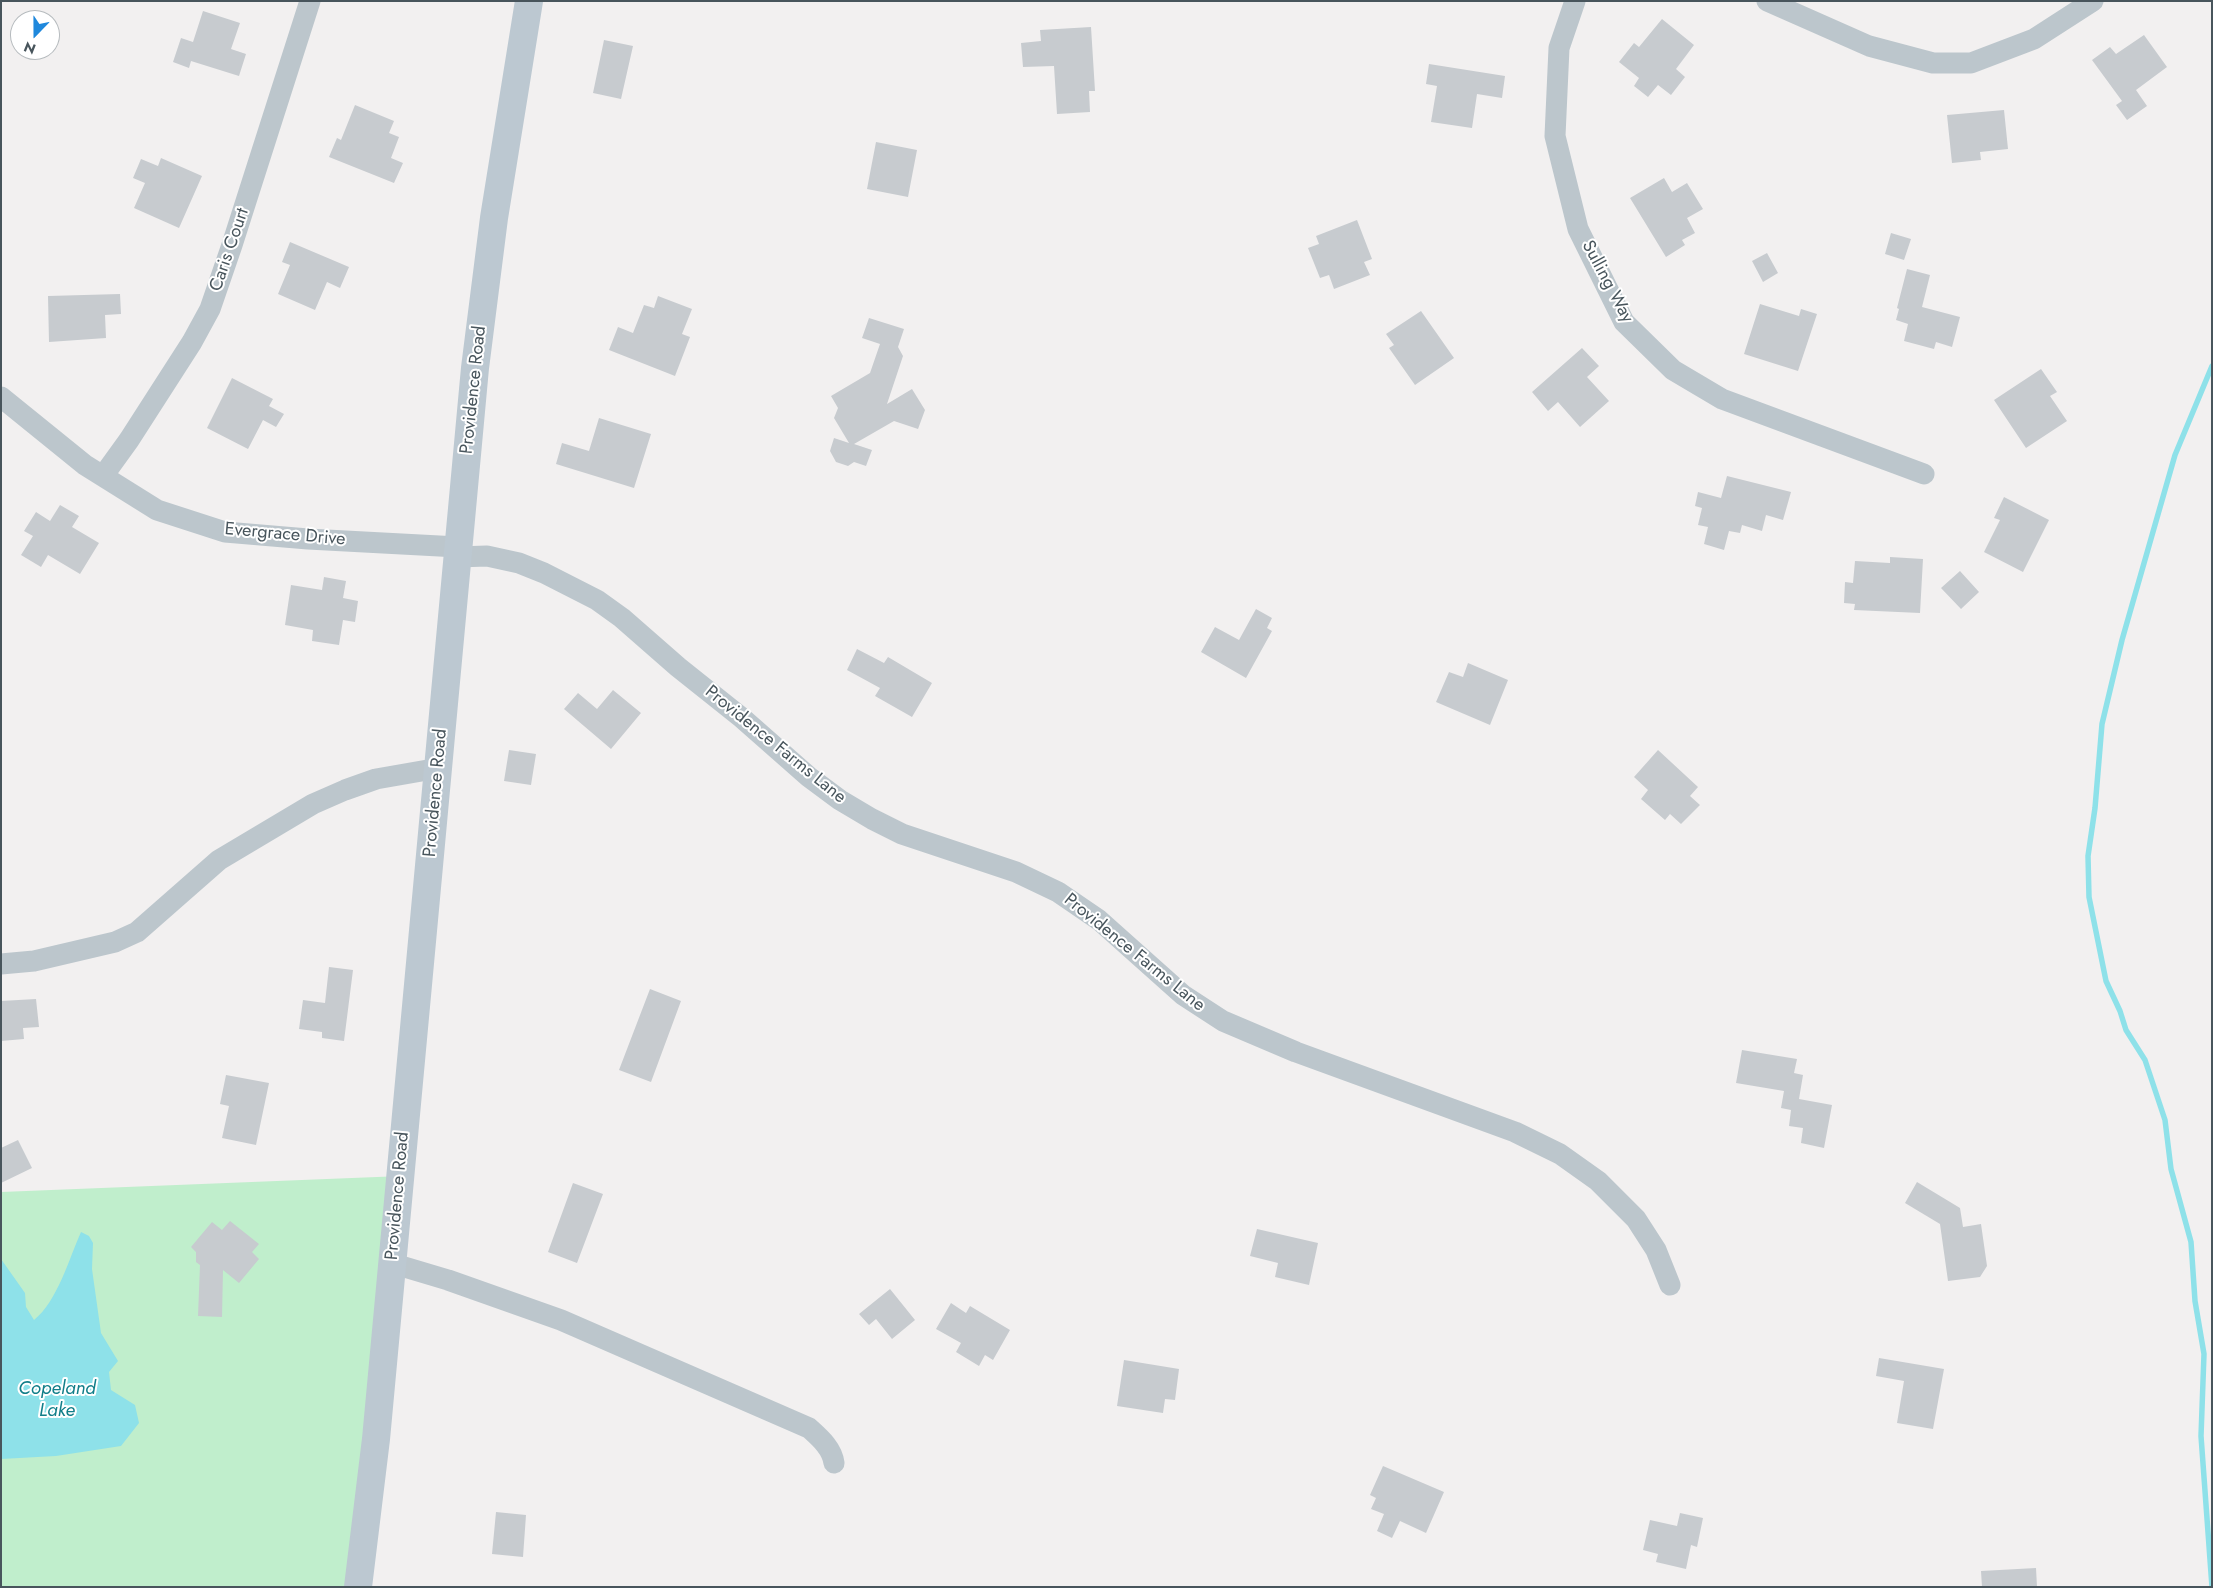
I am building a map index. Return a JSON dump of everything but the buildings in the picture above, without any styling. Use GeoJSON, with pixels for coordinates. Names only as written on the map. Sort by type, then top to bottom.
{"type":"FeatureCollection","features":[{"type":"Feature","properties":{"kind":"street","name":"Caris Court"},"geometry":{"type":"LineString","coordinates":[[102,476],[129,440],[192,342],[210,309],[310,1]]}},
{"type":"Feature","properties":{"kind":"street","name":"Providence Road"},"geometry":{"type":"LineString","coordinates":[[358,1587],[376,1439],[476,359],[494,218],[529,1]]}},
{"type":"Feature","properties":{"kind":"street","name":"Sulling Way"},"geometry":{"type":"LineString","coordinates":[[1575,1],[1559,48],[1555,136],[1578,229],[1624,322],[1673,370],[1722,399],[1924,474]]}},
{"type":"Feature","properties":{"kind":"street"},"geometry":{"type":"LineString","coordinates":[[1767,1],[1869,46],[1933,63],[1971,63],[2034,39],[2093,1]]}},
{"type":"Feature","properties":{"kind":"street","name":"Evergrace Drive"},"geometry":{"type":"LineString","coordinates":[[1,398],[86,465],[157,510],[225,532],[458,552]]}},
{"type":"Feature","properties":{"kind":"street","name":"Providence Farms Lane"},"geometry":{"type":"LineString","coordinates":[[458,552],[519,563],[544,573],[597,600],[622,618],[678,667],[742,718],[809,777],[840,800],[902,834],[1016,872],[1058,892],[1099,920],[1183,995],[1223,1021],[1296,1052],[1515,1132],[1560,1154],[1598,1181],[1636,1219],[1656,1250],[1670,1285]]}},
{"type":"Feature","properties":{"kind":"street"},"geometry":{"type":"LineString","coordinates":[[1,964],[34,961],[115,942],[136,932],[219,860],[313,804],[376,779],[438,768]]}},
{"type":"Feature","properties":{"kind":"street"},"geometry":{"type":"LineString","coordinates":[[391,1263],[448,1280],[561,1320],[809,1428],[823,1440],[833,1456],[834,1463]]}},
{"type":"Feature","properties":{"kind":"green space"},"geometry":{"type":"Polygon","coordinates":[[[402,1176],[347,1587],[1,1587],[1,1192],[402,1176]]]}},
{"type":"Feature","properties":{"kind":"water","name":"Copeland Lake"},"geometry":{"type":"Polygon","coordinates":[[[81,1232],[89,1236],[93,1243],[92,1269],[101,1333],[118,1361],[109,1372],[111,1390],[135,1405],[139,1423],[121,1446],[56,1456],[1,1459],[1,1259],[25,1293],[26,1307],[34,1320],[42,1312],[56,1291],[81,1232]]]}},
{"type":"Feature","properties":{"kind":"waterway"},"geometry":{"type":"LineString","coordinates":[[2212,366],[2175,455],[2122,640],[2102,724],[2095,808],[2088,856],[2089,897],[2106,981],[2120,1011],[2126,1030],[2145,1060],[2165,1120],[2171,1169],[2191,1242],[2195,1301],[2204,1354],[2201,1436],[2212,1587]]}}]}
